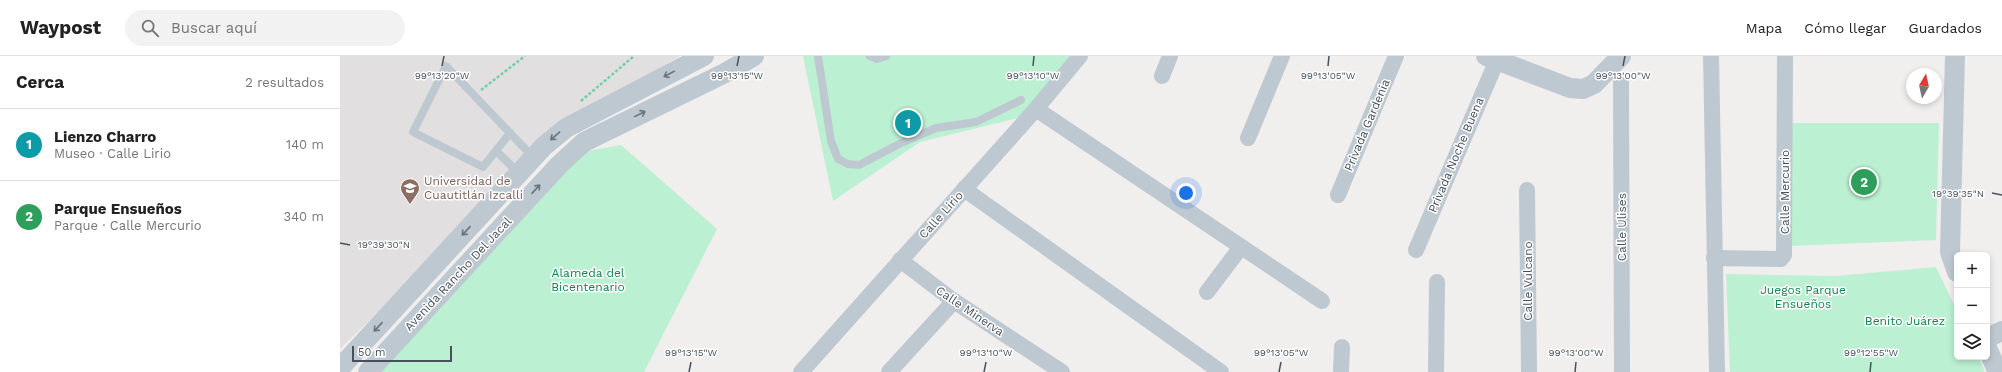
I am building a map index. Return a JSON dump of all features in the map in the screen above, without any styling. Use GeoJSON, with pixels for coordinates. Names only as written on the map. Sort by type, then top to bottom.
{"type":"FeatureCollection","features":[{"type":"Feature","properties":{"kind":"street","name":"Avenida Rancho Del Jacal"},"geometry":{"type":"LineString","coordinates":[[340,368],[519,173],[566,128],[704,56]]}},
{"type":"Feature","properties":{"kind":"street"},"geometry":{"type":"LineString","coordinates":[[715,56],[725,73]]}},
{"type":"Feature","properties":{"kind":"street","name":"Avenida Rancho Del Jacal"},"geometry":{"type":"LineString","coordinates":[[368,372],[559,165],[584,142],[725,73],[754,56]]}},
{"type":"Feature","properties":{"kind":"street","name":"Calle Lirio"},"geometry":{"type":"LineString","coordinates":[[801,372],[1036,109],[1080,56]]}},
{"type":"Feature","properties":{"kind":"street"},"geometry":{"type":"LineString","coordinates":[[1162,76],[1170,56]]}},
{"type":"Feature","properties":{"kind":"street"},"geometry":{"type":"LineString","coordinates":[[1248,138],[1282,56]]}},
{"type":"Feature","properties":{"kind":"street","name":"Privada Gardenia"},"geometry":{"type":"LineString","coordinates":[[1338,195],[1396,56]]}},
{"type":"Feature","properties":{"kind":"street"},"geometry":{"type":"LineString","coordinates":[[1491,58],[1570,88],[1583,89],[1594,84],[1621,56]]}},
{"type":"Feature","properties":{"kind":"street"},"geometry":{"type":"LineString","coordinates":[[1711,56],[1716,372]]}},
{"type":"Feature","properties":{"kind":"street","name":"Calle Mercurio"},"geometry":{"type":"LineString","coordinates":[[1714,258],[1780,260],[1784,255],[1785,56]]}},
{"type":"Feature","properties":{"kind":"street"},"geometry":{"type":"LineString","coordinates":[[1954,263],[1950,252],[1955,56]]}},
{"type":"Feature","properties":{"kind":"street","name":"Privada Noche Buena"},"geometry":{"type":"LineString","coordinates":[[1416,250],[1491,58]]}},
{"type":"Feature","properties":{"kind":"street","name":"Calle Ulises"},"geometry":{"type":"LineString","coordinates":[[1621,83],[1622,372]]}},
{"type":"Feature","properties":{"kind":"street"},"geometry":{"type":"LineString","coordinates":[[1036,109],[1322,301]]}},
{"type":"Feature","properties":{"kind":"street"},"geometry":{"type":"LineString","coordinates":[[964,189],[1221,372]]}},
{"type":"Feature","properties":{"kind":"street","name":"Calle Vulcano"},"geometry":{"type":"LineString","coordinates":[[1527,190],[1529,372]]}},
{"type":"Feature","properties":{"kind":"street"},"geometry":{"type":"LineString","coordinates":[[1207,292],[1241,247]]}},
{"type":"Feature","properties":{"kind":"street","name":"Calle Minerva"},"geometry":{"type":"LineString","coordinates":[[900,260],[954,301],[1062,372]]}},
{"type":"Feature","properties":{"kind":"street"},"geometry":{"type":"LineString","coordinates":[[1436,372],[1437,282]]}},
{"type":"Feature","properties":{"kind":"street"},"geometry":{"type":"LineString","coordinates":[[890,372],[954,301]]}},
{"type":"Feature","properties":{"kind":"street"},"geometry":{"type":"LineString","coordinates":[[1990,337],[2002,331]]}},
{"type":"Feature","properties":{"kind":"street"},"geometry":{"type":"LineString","coordinates":[[1341,372],[1342,347]]}},
{"type":"Feature","properties":{"kind":"street"},"geometry":{"type":"LineString","coordinates":[[1990,355],[1998,372]]}},
{"type":"Feature","properties":{"kind":"lane"},"geometry":{"type":"LineString","coordinates":[[818,56],[831,141],[838,159],[848,164],[858,165],[903,142],[936,128],[976,122],[1021,100]]}},
{"type":"Feature","properties":{"kind":"lane"},"geometry":{"type":"LineString","coordinates":[[870,56],[877,59],[886,56]]}},
{"type":"Feature","properties":{"kind":"lane"},"geometry":{"type":"LineString","coordinates":[[510,134],[483,167],[413,132],[446,66],[534,158]]}},
{"type":"Feature","properties":{"kind":"lane"},"geometry":{"type":"LineString","coordinates":[[496,151],[519,173]]}},
{"type":"Feature","properties":{"kind":"path"},"geometry":{"type":"LineString","coordinates":[[474,96],[525,56]]}},
{"type":"Feature","properties":{"kind":"shaded area","name":"Universidad de Cuautitlán Izcalli"},"geometry":{"type":"Polygon","coordinates":[[[340,56],[680,56],[624,89],[554,125],[405,286],[340,349],[340,56]]]}},
{"type":"Feature","properties":{"kind":"green space"},"geometry":{"type":"Polygon","coordinates":[[[803,56],[1069,56],[1068,63],[1026,116],[920,142],[833,201],[803,56]]]}},
{"type":"Feature","properties":{"kind":"green space"},"geometry":{"type":"Polygon","coordinates":[[[1791,123],[1939,123],[1936,240],[1791,246],[1791,123]]]}},
{"type":"Feature","properties":{"kind":"green space","name":"Alameda del Bicentenario"},"geometry":{"type":"Polygon","coordinates":[[[621,145],[717,229],[644,372],[374,372],[581,152],[621,145]]]}},
{"type":"Feature","properties":{"kind":"green space","name":"Benito Juárez"},"geometry":{"type":"Polygon","coordinates":[[[1936,267],[1954,305],[1954,360],[1979,360],[1985,372],[1730,372],[1726,274],[1836,276],[1936,267]]]}},
{"type":"Feature","properties":{"kind":"place","name":"Lienzo Charro"},"geometry":{"type":"Point","coordinates":[908,123]}},
{"type":"Feature","properties":{"kind":"place","name":"Parque Ensueños"},"geometry":{"type":"Point","coordinates":[1864,182]}},
{"type":"Feature","properties":{"kind":"place","name":"Universidad de Cuautitlán Izcalli"},"geometry":{"type":"Point","coordinates":[410,205]}},
{"type":"Feature","properties":{"kind":"park label","name":"Juegos Parque Ensueños"},"geometry":{"type":"Point","coordinates":[1803,297]}}]}
